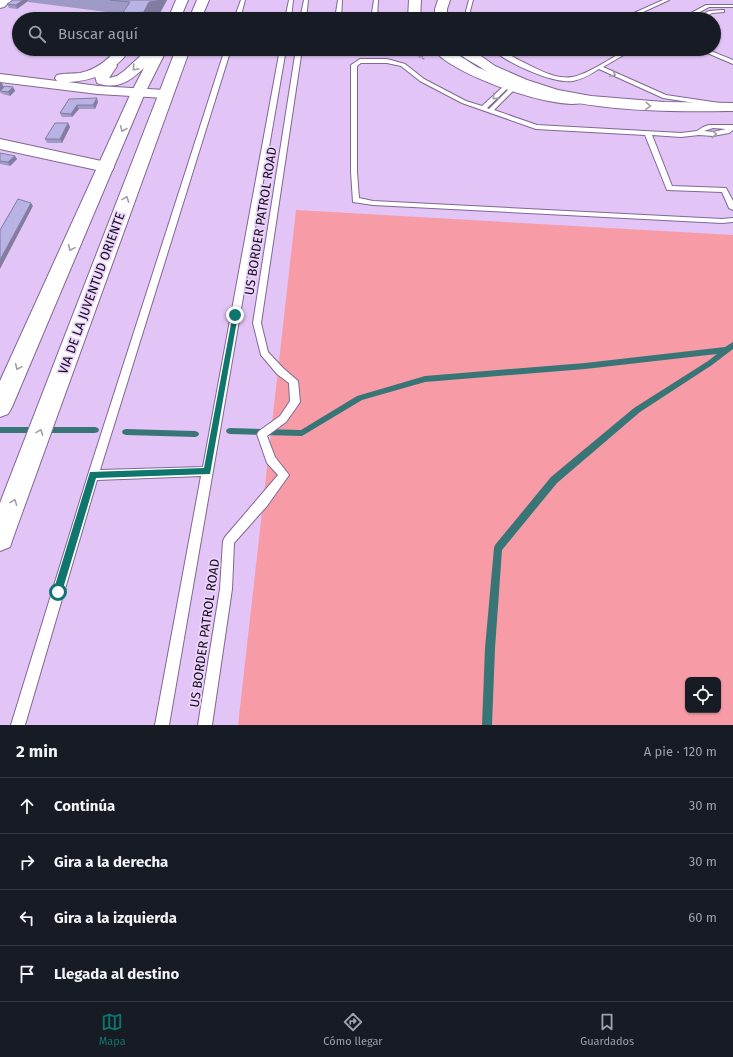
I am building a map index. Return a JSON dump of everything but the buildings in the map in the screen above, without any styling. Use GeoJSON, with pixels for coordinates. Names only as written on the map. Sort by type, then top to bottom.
{"type":"FeatureCollection","features":[{"type":"Feature","properties":{"kind":"main road"},"geometry":{"type":"LineString","coordinates":[[177,12],[182,0]]}},
{"type":"Feature","properties":{"kind":"main road"},"geometry":{"type":"LineString","coordinates":[[198,12],[203,0]]}},
{"type":"Feature","properties":{"kind":"main road"},"geometry":{"type":"LineString","coordinates":[[414,12],[415,0]]}},
{"type":"Feature","properties":{"kind":"main road"},"geometry":{"type":"LineString","coordinates":[[441,12],[444,0]]}},
{"type":"Feature","properties":{"kind":"main road"},"geometry":{"type":"LineString","coordinates":[[123,56],[110,66],[102,76],[102,80],[107,82],[117,82],[149,56]]}},
{"type":"Feature","properties":{"kind":"main road"},"geometry":{"type":"LineString","coordinates":[[0,406],[156,56]]}},
{"type":"Feature","properties":{"kind":"main road","name":"VIA DE LA JUVENTUD ORIENTE"},"geometry":{"type":"LineString","coordinates":[[0,538],[180,56]]}},
{"type":"Feature","properties":{"kind":"main road"},"geometry":{"type":"LineString","coordinates":[[450,56],[470,69],[510,87],[554,97],[676,108],[733,107]]}},
{"type":"Feature","properties":{"kind":"main road"},"geometry":{"type":"LineString","coordinates":[[470,56],[480,64],[517,82],[545,90],[609,103]]}},
{"type":"Feature","properties":{"kind":"main road"},"geometry":{"type":"LineString","coordinates":[[29,82],[48,79],[82,77],[110,66]]}},
{"type":"Feature","properties":{"kind":"main road"},"geometry":{"type":"LineString","coordinates":[[0,78],[98,90],[165,94]]}},
{"type":"Feature","properties":{"kind":"main road"},"geometry":{"type":"LineString","coordinates":[[0,144],[106,167]]}},
{"type":"Feature","properties":{"kind":"lane"},"geometry":{"type":"LineString","coordinates":[[239,12],[243,0]]}},
{"type":"Feature","properties":{"kind":"lane"},"geometry":{"type":"LineString","coordinates":[[289,12],[292,0]]}},
{"type":"Feature","properties":{"kind":"lane"},"geometry":{"type":"LineString","coordinates":[[305,12],[306,0]]}},
{"type":"Feature","properties":{"kind":"lane"},"geometry":{"type":"LineString","coordinates":[[339,12],[340,0]]}},
{"type":"Feature","properties":{"kind":"lane"},"geometry":{"type":"LineString","coordinates":[[375,12],[376,0]]}},
{"type":"Feature","properties":{"kind":"lane"},"geometry":{"type":"LineString","coordinates":[[468,12],[471,0]]}},
{"type":"Feature","properties":{"kind":"lane"},"geometry":{"type":"LineString","coordinates":[[639,12],[667,0]]}},
{"type":"Feature","properties":{"kind":"lane"},"geometry":{"type":"LineString","coordinates":[[696,12],[708,6],[733,6]]}},
{"type":"Feature","properties":{"kind":"lane"},"geometry":{"type":"LineString","coordinates":[[721,12],[733,12]]}},
{"type":"Feature","properties":{"kind":"lane"},"geometry":{"type":"LineString","coordinates":[[18,725],[93,474],[226,56]]}},
{"type":"Feature","properties":{"kind":"lane"},"geometry":{"type":"LineString","coordinates":[[162,725],[282,56]]}},
{"type":"Feature","properties":{"kind":"lane","name":"US BORDER PATROL ROAD"},"geometry":{"type":"LineString","coordinates":[[205,725],[226,589],[229,541],[263,502],[284,474],[271,460],[262,434],[283,419],[296,402],[293,381],[264,353],[257,323],[298,56]]}},
{"type":"Feature","properties":{"kind":"lane"},"geometry":{"type":"LineString","coordinates":[[504,56],[559,78],[574,79],[619,56]]}},
{"type":"Feature","properties":{"kind":"lane"},"geometry":{"type":"LineString","coordinates":[[718,56],[733,62]]}},
{"type":"Feature","properties":{"kind":"lane"},"geometry":{"type":"LineString","coordinates":[[732,127],[727,132],[721,133],[681,135],[536,127],[492,110],[464,102],[422,80],[403,65],[387,61],[360,61],[356,62],[354,65],[356,200],[372,203],[722,221],[733,220]]}},
{"type":"Feature","properties":{"kind":"lane"},"geometry":{"type":"LineString","coordinates":[[599,67],[665,97],[733,107]]}},
{"type":"Feature","properties":{"kind":"lane"},"geometry":{"type":"LineString","coordinates":[[484,108],[510,87]]}},
{"type":"Feature","properties":{"kind":"lane"},"geometry":{"type":"LineString","coordinates":[[492,110],[510,87]]}},
{"type":"Feature","properties":{"kind":"lane"},"geometry":{"type":"LineString","coordinates":[[648,133],[670,188],[724,190],[733,208]]}},
{"type":"Feature","properties":{"kind":"lane"},"geometry":{"type":"LineString","coordinates":[[93,474],[208,471]]}},
{"type":"Feature","properties":{"kind":"path"},"geometry":{"type":"LineString","coordinates":[[417,56],[424,59],[422,56]]}},
{"type":"Feature","properties":{"kind":"shaded area"},"geometry":{"type":"Polygon","coordinates":[[[296,210],[733,235],[733,725],[238,725],[296,210]]]}},
{"type":"Feature","properties":{"kind":"waterway"},"geometry":{"type":"LineString","coordinates":[[487,725],[490,648],[498,548],[554,480],[637,410],[710,363],[733,345]]}},
{"type":"Feature","properties":{"kind":"waterway"},"geometry":{"type":"LineString","coordinates":[[230,431],[302,433],[360,398],[425,379],[585,366],[726,350]]}},
{"type":"Feature","properties":{"kind":"waterway"},"geometry":{"type":"LineString","coordinates":[[0,430],[95,430]]}},
{"type":"Feature","properties":{"kind":"waterway"},"geometry":{"type":"LineString","coordinates":[[126,432],[195,434]]}},
{"type":"Feature","properties":{"kind":"route"},"geometry":{"type":"LineString","coordinates":[[58,592],[93,474],[208,471],[235,315]]}}]}
